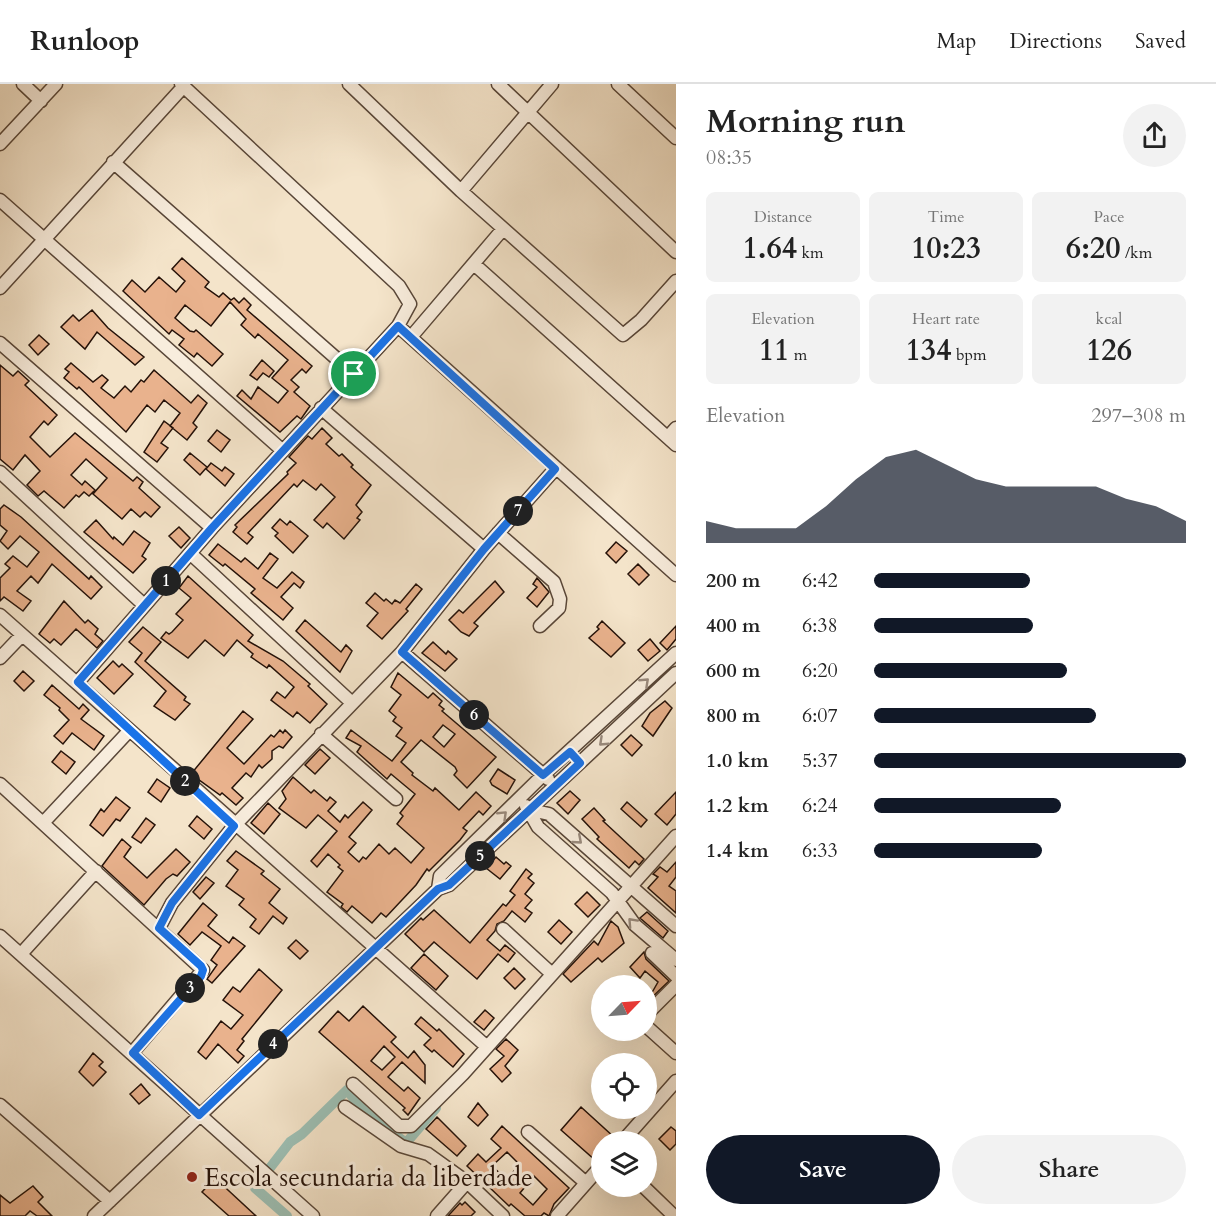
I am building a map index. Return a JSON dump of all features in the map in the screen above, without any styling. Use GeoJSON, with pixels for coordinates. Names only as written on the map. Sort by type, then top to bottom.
{"type":"FeatureCollection","features":[{"type":"Feature","properties":{"kind":"street"},"geometry":{"type":"LineString","coordinates":[[23,84],[40,100]]}},
{"type":"Feature","properties":{"kind":"street"},"geometry":{"type":"LineString","coordinates":[[0,144],[56,84]]}},
{"type":"Feature","properties":{"kind":"street"},"geometry":{"type":"LineString","coordinates":[[349,84],[461,191],[623,335],[641,320],[676,281]]}},
{"type":"Feature","properties":{"kind":"street"},"geometry":{"type":"LineString","coordinates":[[498,84],[676,252]]}},
{"type":"Feature","properties":{"kind":"street"},"geometry":{"type":"LineString","coordinates":[[461,191],[526,111],[552,84]]}},
{"type":"Feature","properties":{"kind":"street"},"geometry":{"type":"LineString","coordinates":[[618,84],[676,138]]}},
{"type":"Feature","properties":{"kind":"street"},"geometry":{"type":"LineString","coordinates":[[0,288],[183,85],[399,286],[410,304],[398,326],[212,528],[78,682]]}},
{"type":"Feature","properties":{"kind":"street"},"geometry":{"type":"LineString","coordinates":[[113,162],[354,374]]}},
{"type":"Feature","properties":{"kind":"street"},"geometry":{"type":"LineString","coordinates":[[0,200],[42,240],[282,451]]}},
{"type":"Feature","properties":{"kind":"street"},"geometry":{"type":"LineString","coordinates":[[411,337],[475,265],[503,229]]}},
{"type":"Feature","properties":{"kind":"street"},"geometry":{"type":"LineString","coordinates":[[475,265],[673,437]]}},
{"type":"Feature","properties":{"kind":"street"},"geometry":{"type":"LineString","coordinates":[[398,326],[676,575]]}},
{"type":"Feature","properties":{"kind":"street"},"geometry":{"type":"LineString","coordinates":[[0,343],[212,528]]}},
{"type":"Feature","properties":{"kind":"street"},"geometry":{"type":"LineString","coordinates":[[321,408],[484,549]]}},
{"type":"Feature","properties":{"kind":"street"},"geometry":{"type":"LineString","coordinates":[[159,928],[172,903],[234,826],[351,702],[402,652],[484,549],[555,469]]}},
{"type":"Feature","properties":{"kind":"street"},"geometry":{"type":"LineString","coordinates":[[0,472],[144,605]]}},
{"type":"Feature","properties":{"kind":"street"},"geometry":{"type":"LineString","coordinates":[[498,533],[554,582],[559,591],[559,608],[540,626]]}},
{"type":"Feature","properties":{"kind":"street"},"geometry":{"type":"LineString","coordinates":[[191,554],[351,702]]}},
{"type":"Feature","properties":{"kind":"street"},"geometry":{"type":"LineString","coordinates":[[0,615],[78,682],[234,826],[486,1046]]}},
{"type":"Feature","properties":{"kind":"street"},"geometry":{"type":"LineString","coordinates":[[0,658],[22,635]]}},
{"type":"Feature","properties":{"kind":"street"},"geometry":{"type":"LineString","coordinates":[[402,652],[555,786]]}},
{"type":"Feature","properties":{"kind":"street"},"geometry":{"type":"LineString","coordinates":[[438,889],[440,876],[543,775],[676,653]]}},
{"type":"Feature","properties":{"kind":"street"},"geometry":{"type":"LineString","coordinates":[[94,1216],[375,947],[438,889],[449,885],[674,675],[662,666]]}},
{"type":"Feature","properties":{"kind":"street"},"geometry":{"type":"LineString","coordinates":[[43,823],[129,730]]}},
{"type":"Feature","properties":{"kind":"street"},"geometry":{"type":"LineString","coordinates":[[321,734],[396,799]]}},
{"type":"Feature","properties":{"kind":"street"},"geometry":{"type":"LineString","coordinates":[[570,752],[580,763]]}},
{"type":"Feature","properties":{"kind":"street"},"geometry":{"type":"LineString","coordinates":[[0,784],[203,970],[133,1053]]}},
{"type":"Feature","properties":{"kind":"street"},"geometry":{"type":"LineString","coordinates":[[519,799],[531,810],[538,828],[619,902],[634,925],[676,960]]}},
{"type":"Feature","properties":{"kind":"street"},"geometry":{"type":"LineString","coordinates":[[531,810],[549,814],[676,926]]}},
{"type":"Feature","properties":{"kind":"street"},"geometry":{"type":"LineString","coordinates":[[483,834],[493,844]]}},
{"type":"Feature","properties":{"kind":"street"},"geometry":{"type":"LineString","coordinates":[[353,1084],[399,1126],[411,1126],[463,1074],[676,836]]}},
{"type":"Feature","properties":{"kind":"street"},"geometry":{"type":"LineString","coordinates":[[21,954],[96,872]]}},
{"type":"Feature","properties":{"kind":"street"},"geometry":{"type":"LineString","coordinates":[[503,929],[552,974]]}},
{"type":"Feature","properties":{"kind":"street"},"geometry":{"type":"LineString","coordinates":[[0,936],[313,1216]]}},
{"type":"Feature","properties":{"kind":"street"},"geometry":{"type":"LineString","coordinates":[[652,953],[676,976]]}},
{"type":"Feature","properties":{"kind":"street"},"geometry":{"type":"LineString","coordinates":[[657,1004],[676,985]]}},
{"type":"Feature","properties":{"kind":"street"},"geometry":{"type":"LineString","coordinates":[[657,1036],[676,1053]]}},
{"type":"Feature","properties":{"kind":"street"},"geometry":{"type":"LineString","coordinates":[[632,1131],[676,1081]]}},
{"type":"Feature","properties":{"kind":"street"},"geometry":{"type":"LineString","coordinates":[[0,1105],[110,1201]]}},
{"type":"Feature","properties":{"kind":"street"},"geometry":{"type":"LineString","coordinates":[[345,1107],[401,1146],[428,1154],[466,1182],[503,1216]]}},
{"type":"Feature","properties":{"kind":"street"},"geometry":{"type":"LineString","coordinates":[[528,1132],[586,1183]]}},
{"type":"Feature","properties":{"kind":"street"},"geometry":{"type":"LineString","coordinates":[[557,1216],[591,1177]]}},
{"type":"Feature","properties":{"kind":"street"},"geometry":{"type":"LineString","coordinates":[[437,1216],[466,1182]]}},
{"type":"Feature","properties":{"kind":"street"},"geometry":{"type":"LineString","coordinates":[[653,1197],[668,1214]]}},
{"type":"Feature","properties":{"kind":"building"},"geometry":{"type":"Polygon","coordinates":[[[182,258],[209,282],[205,287],[219,297],[223,293],[239,303],[244,298],[251,305],[247,310],[312,366],[306,373],[302,369],[291,380],[299,387],[294,392],[310,406],[301,419],[297,416],[280,432],[237,396],[242,390],[251,399],[258,387],[278,403],[288,391],[272,378],[288,360],[258,334],[255,338],[241,325],[246,319],[230,302],[211,326],[185,305],[175,318],[190,331],[196,330],[223,354],[212,366],[197,353],[194,357],[179,345],[184,339],[172,330],[169,334],[123,291],[132,280],[145,292],[159,277],[176,292],[185,281],[172,269],[182,258]]]}},
{"type":"Feature","properties":{"kind":"building"},"geometry":{"type":"Polygon","coordinates":[[[92,310],[108,328],[144,357],[135,365],[97,332],[85,349],[61,327],[73,315],[79,321],[92,310]]]}},
{"type":"Feature","properties":{"kind":"building"},"geometry":{"type":"Polygon","coordinates":[[[39,335],[49,344],[38,355],[29,345],[39,335]]]}},
{"type":"Feature","properties":{"kind":"building"},"geometry":{"type":"Polygon","coordinates":[[[262,360],[274,371],[269,377],[263,373],[257,380],[250,375],[262,360]]]}},
{"type":"Feature","properties":{"kind":"building"},"geometry":{"type":"Polygon","coordinates":[[[71,363],[93,382],[102,375],[108,380],[101,388],[114,398],[125,386],[131,392],[154,370],[191,403],[198,395],[207,403],[193,423],[197,427],[187,440],[170,426],[180,413],[164,400],[155,412],[147,405],[126,432],[79,387],[77,389],[64,378],[69,372],[65,369],[71,363]]]}},
{"type":"Feature","properties":{"kind":"building"},"geometry":{"type":"Polygon","coordinates":[[[0,365],[13,376],[18,371],[29,381],[25,385],[57,415],[48,425],[44,421],[30,437],[50,457],[75,433],[133,481],[137,477],[143,482],[139,488],[160,507],[151,517],[145,512],[140,517],[131,509],[122,519],[93,494],[107,478],[86,459],[71,475],[82,485],[85,481],[95,490],[89,496],[84,492],[79,497],[76,495],[64,508],[44,491],[38,496],[27,485],[40,471],[25,455],[13,470],[0,459],[0,365]]]}},
{"type":"Feature","properties":{"kind":"building"},"geometry":{"type":"Polygon","coordinates":[[[164,421],[173,428],[161,443],[168,448],[157,462],[144,452],[164,421]]]}},
{"type":"Feature","properties":{"kind":"building"},"geometry":{"type":"Polygon","coordinates":[[[322,428],[332,438],[326,444],[339,456],[342,454],[353,465],[351,467],[371,485],[356,505],[362,512],[357,518],[360,520],[344,539],[327,523],[323,528],[314,520],[335,497],[321,484],[316,490],[303,480],[297,487],[294,484],[248,533],[253,537],[247,544],[233,532],[237,527],[235,525],[288,474],[287,472],[296,463],[289,457],[308,436],[312,439],[322,428]]]}},
{"type":"Feature","properties":{"kind":"building"},"geometry":{"type":"Polygon","coordinates":[[[217,430],[230,440],[221,452],[208,441],[217,430]]]}},
{"type":"Feature","properties":{"kind":"building"},"geometry":{"type":"Polygon","coordinates":[[[190,453],[207,467],[200,475],[184,460],[190,453]]]}},
{"type":"Feature","properties":{"kind":"building"},"geometry":{"type":"Polygon","coordinates":[[[211,463],[222,471],[225,467],[234,474],[225,486],[206,469],[211,463]]]}},
{"type":"Feature","properties":{"kind":"building"},"geometry":{"type":"Polygon","coordinates":[[[4,505],[21,517],[89,579],[91,576],[102,587],[91,599],[52,564],[38,583],[31,576],[17,591],[31,601],[23,611],[4,597],[0,601],[0,578],[10,568],[5,564],[13,556],[27,567],[39,552],[20,536],[8,549],[0,541],[7,531],[0,525],[0,509],[4,505]]]}},
{"type":"Feature","properties":{"kind":"building"},"geometry":{"type":"Polygon","coordinates":[[[280,519],[287,525],[290,521],[308,536],[293,553],[275,536],[278,533],[272,528],[280,519]]]}},
{"type":"Feature","properties":{"kind":"building"},"geometry":{"type":"Polygon","coordinates":[[[96,520],[113,539],[114,537],[123,545],[134,531],[150,543],[142,556],[146,559],[133,573],[84,532],[96,520]]]}},
{"type":"Feature","properties":{"kind":"building"},"geometry":{"type":"Polygon","coordinates":[[[179,527],[190,538],[181,548],[169,536],[179,527]]]}},
{"type":"Feature","properties":{"kind":"building"},"geometry":{"type":"Polygon","coordinates":[[[616,542],[627,551],[616,563],[606,553],[616,542]]]}},
{"type":"Feature","properties":{"kind":"building"},"geometry":{"type":"Polygon","coordinates":[[[218,544],[241,562],[245,558],[258,569],[270,553],[278,559],[263,578],[277,588],[292,572],[304,582],[300,588],[294,583],[281,597],[293,608],[283,620],[251,593],[255,589],[225,564],[223,566],[209,555],[218,544]]]}},
{"type":"Feature","properties":{"kind":"building"},"geometry":{"type":"Polygon","coordinates":[[[638,564],[649,575],[639,585],[628,574],[638,564]]]}},
{"type":"Feature","properties":{"kind":"building"},"geometry":{"type":"Polygon","coordinates":[[[188,576],[253,635],[248,641],[283,661],[310,684],[308,686],[327,704],[310,723],[297,712],[293,717],[271,700],[277,692],[285,698],[294,687],[269,665],[267,668],[251,657],[253,654],[237,640],[224,656],[205,640],[188,658],[161,638],[166,632],[169,634],[172,632],[183,620],[176,614],[191,598],[179,588],[188,576]]]}},
{"type":"Feature","properties":{"kind":"building"},"geometry":{"type":"Polygon","coordinates":[[[537,578],[549,592],[537,607],[527,598],[537,587],[533,584],[537,578]]]}},
{"type":"Feature","properties":{"kind":"building"},"geometry":{"type":"Polygon","coordinates":[[[495,581],[504,592],[474,623],[478,626],[469,636],[461,632],[449,620],[459,610],[463,613],[495,581]]]}},
{"type":"Feature","properties":{"kind":"building"},"geometry":{"type":"Polygon","coordinates":[[[416,584],[422,589],[406,609],[408,611],[382,639],[367,626],[378,613],[366,603],[375,593],[384,601],[386,599],[392,604],[395,600],[400,603],[416,584]]]}},
{"type":"Feature","properties":{"kind":"building"},"geometry":{"type":"Polygon","coordinates":[[[64,601],[85,623],[88,620],[98,629],[95,634],[103,641],[97,648],[76,629],[61,645],[54,639],[50,643],[39,634],[64,601]]]}},
{"type":"Feature","properties":{"kind":"building"},"geometry":{"type":"Polygon","coordinates":[[[305,620],[341,652],[346,645],[352,651],[340,672],[296,631],[305,620]]]}},
{"type":"Feature","properties":{"kind":"building"},"geometry":{"type":"Polygon","coordinates":[[[602,621],[625,643],[611,657],[589,638],[599,629],[597,627],[602,621]]]}},
{"type":"Feature","properties":{"kind":"building"},"geometry":{"type":"Polygon","coordinates":[[[676,626],[676,639],[667,650],[660,643],[676,626]]]}},
{"type":"Feature","properties":{"kind":"building"},"geometry":{"type":"Polygon","coordinates":[[[143,627],[161,642],[145,661],[186,697],[184,700],[190,704],[175,720],[154,706],[166,691],[135,662],[142,653],[129,642],[143,627]]]}},
{"type":"Feature","properties":{"kind":"building"},"geometry":{"type":"Polygon","coordinates":[[[650,639],[660,651],[648,661],[638,650],[650,639]]]}},
{"type":"Feature","properties":{"kind":"building"},"geometry":{"type":"Polygon","coordinates":[[[433,642],[446,654],[448,651],[457,659],[445,671],[422,653],[433,642]]]}},
{"type":"Feature","properties":{"kind":"building"},"geometry":{"type":"Polygon","coordinates":[[[113,661],[119,667],[122,664],[133,674],[114,694],[97,678],[113,661]]]}},
{"type":"Feature","properties":{"kind":"building"},"geometry":{"type":"Polygon","coordinates":[[[23,671],[34,681],[24,691],[14,681],[23,671]]]}},
{"type":"Feature","properties":{"kind":"building"},"geometry":{"type":"Polygon","coordinates":[[[398,673],[428,698],[433,693],[442,701],[439,705],[444,709],[442,711],[496,757],[467,788],[454,775],[457,771],[455,767],[421,740],[401,762],[413,773],[412,775],[433,791],[435,788],[459,810],[476,792],[491,806],[483,815],[479,811],[463,828],[467,831],[460,840],[429,871],[427,869],[416,885],[386,917],[381,913],[372,923],[352,906],[347,912],[341,907],[343,904],[327,892],[343,871],[338,867],[340,865],[328,854],[317,867],[311,861],[337,831],[318,815],[306,828],[279,808],[286,799],[282,791],[293,777],[311,793],[314,790],[327,801],[330,797],[336,802],[328,811],[340,822],[345,815],[348,818],[363,802],[372,810],[349,837],[356,843],[348,852],[359,862],[363,857],[366,859],[379,844],[389,854],[395,848],[411,863],[424,848],[397,824],[403,816],[400,813],[415,794],[391,774],[387,779],[357,752],[361,746],[346,738],[351,730],[392,761],[406,743],[396,736],[402,728],[393,721],[396,717],[389,711],[401,695],[391,687],[398,673]],[[443,725],[433,737],[444,747],[455,734],[443,725]]]}},
{"type":"Feature","properties":{"kind":"building"},"geometry":{"type":"Polygon","coordinates":[[[52,685],[79,709],[83,704],[89,710],[81,719],[104,736],[94,750],[72,733],[63,744],[54,736],[69,720],[59,710],[60,708],[44,695],[52,685]]]}},
{"type":"Feature","properties":{"kind":"building"},"geometry":{"type":"Polygon","coordinates":[[[665,701],[672,708],[653,736],[642,726],[650,713],[665,701]]]}},
{"type":"Feature","properties":{"kind":"building"},"geometry":{"type":"Polygon","coordinates":[[[243,711],[253,719],[227,748],[244,764],[271,735],[274,737],[280,730],[283,733],[285,730],[292,737],[283,748],[279,746],[272,751],[272,759],[262,768],[259,765],[251,777],[246,773],[232,788],[243,798],[236,805],[222,793],[220,795],[191,774],[243,711]]]}},
{"type":"Feature","properties":{"kind":"building"},"geometry":{"type":"Polygon","coordinates":[[[631,735],[642,745],[632,756],[621,745],[631,735]]]}},
{"type":"Feature","properties":{"kind":"building"},"geometry":{"type":"Polygon","coordinates":[[[320,749],[330,758],[315,774],[305,765],[320,749]]]}},
{"type":"Feature","properties":{"kind":"building"},"geometry":{"type":"Polygon","coordinates":[[[61,751],[75,762],[66,774],[52,762],[61,751]]]}},
{"type":"Feature","properties":{"kind":"building"},"geometry":{"type":"Polygon","coordinates":[[[498,769],[515,780],[507,794],[492,785],[490,781],[498,769]]]}},
{"type":"Feature","properties":{"kind":"building"},"geometry":{"type":"Polygon","coordinates":[[[157,779],[170,788],[161,802],[148,792],[157,779]]]}},
{"type":"Feature","properties":{"kind":"building"},"geometry":{"type":"Polygon","coordinates":[[[570,791],[580,800],[568,814],[557,803],[570,791]]]}},
{"type":"Feature","properties":{"kind":"building"},"geometry":{"type":"Polygon","coordinates":[[[676,792],[676,814],[667,825],[655,814],[676,792]]]}},
{"type":"Feature","properties":{"kind":"building"},"geometry":{"type":"Polygon","coordinates":[[[116,797],[130,808],[120,821],[116,819],[103,836],[90,825],[101,809],[104,812],[116,797]]]}},
{"type":"Feature","properties":{"kind":"building"},"geometry":{"type":"Polygon","coordinates":[[[627,802],[647,820],[641,827],[621,809],[627,802]]]}},
{"type":"Feature","properties":{"kind":"building"},"geometry":{"type":"Polygon","coordinates":[[[268,803],[280,814],[264,834],[251,823],[268,803]]]}},
{"type":"Feature","properties":{"kind":"building"},"geometry":{"type":"Polygon","coordinates":[[[594,808],[605,820],[603,821],[644,859],[639,865],[635,861],[629,868],[597,839],[599,837],[582,819],[594,808]]]}},
{"type":"Feature","properties":{"kind":"building"},"geometry":{"type":"Polygon","coordinates":[[[197,816],[212,829],[204,839],[189,826],[197,816]]]}},
{"type":"Feature","properties":{"kind":"building"},"geometry":{"type":"Polygon","coordinates":[[[146,818],[155,825],[141,843],[132,837],[146,818]]]}},
{"type":"Feature","properties":{"kind":"building"},"geometry":{"type":"Polygon","coordinates":[[[122,839],[131,847],[124,857],[147,878],[176,849],[190,862],[177,876],[173,874],[166,879],[144,905],[102,866],[122,839]]]}},
{"type":"Feature","properties":{"kind":"building"},"geometry":{"type":"Polygon","coordinates":[[[236,851],[264,871],[261,874],[280,889],[269,903],[287,918],[283,924],[273,916],[259,934],[250,927],[256,919],[239,905],[244,899],[226,886],[238,870],[227,861],[236,851]]]}},
{"type":"Feature","properties":{"kind":"building"},"geometry":{"type":"Polygon","coordinates":[[[496,857],[504,864],[506,862],[511,866],[500,879],[486,868],[496,857]]]}},
{"type":"Feature","properties":{"kind":"building"},"geometry":{"type":"Polygon","coordinates":[[[676,862],[676,877],[669,886],[676,891],[676,913],[648,888],[658,877],[653,874],[660,867],[667,872],[676,862]]]}},
{"type":"Feature","properties":{"kind":"building"},"geometry":{"type":"Polygon","coordinates":[[[526,869],[532,874],[528,878],[534,883],[525,894],[532,900],[525,908],[532,913],[525,922],[512,911],[504,921],[497,924],[495,931],[487,940],[500,951],[505,945],[515,953],[508,962],[498,954],[477,979],[434,942],[424,952],[405,934],[421,918],[423,920],[434,910],[470,943],[503,904],[506,906],[515,895],[510,891],[526,869]]]}},
{"type":"Feature","properties":{"kind":"building"},"geometry":{"type":"Polygon","coordinates":[[[206,877],[214,883],[200,899],[193,892],[206,877]]]}},
{"type":"Feature","properties":{"kind":"building"},"geometry":{"type":"Polygon","coordinates":[[[587,892],[600,905],[588,917],[575,904],[587,892]]]}},
{"type":"Feature","properties":{"kind":"building"},"geometry":{"type":"Polygon","coordinates":[[[203,903],[217,915],[208,926],[229,943],[233,937],[245,946],[212,983],[207,979],[217,965],[211,960],[221,946],[202,932],[190,945],[178,934],[203,903]]]}},
{"type":"Feature","properties":{"kind":"building"},"geometry":{"type":"Polygon","coordinates":[[[647,912],[668,931],[663,938],[640,918],[647,912]]]}},
{"type":"Feature","properties":{"kind":"building"},"geometry":{"type":"Polygon","coordinates":[[[559,920],[572,932],[561,944],[548,932],[559,920]]]}},
{"type":"Feature","properties":{"kind":"building"},"geometry":{"type":"Polygon","coordinates":[[[611,921],[618,927],[624,943],[602,962],[598,958],[571,982],[563,974],[594,941],[598,945],[611,921]]]}},
{"type":"Feature","properties":{"kind":"building"},"geometry":{"type":"Polygon","coordinates":[[[296,940],[308,951],[300,959],[288,948],[296,940]]]}},
{"type":"Feature","properties":{"kind":"building"},"geometry":{"type":"Polygon","coordinates":[[[644,952],[646,959],[669,981],[657,992],[657,975],[650,975],[645,971],[642,975],[637,975],[630,967],[644,952]]]}},
{"type":"Feature","properties":{"kind":"building"},"geometry":{"type":"Polygon","coordinates":[[[424,954],[448,976],[436,990],[411,968],[424,954]]]}},
{"type":"Feature","properties":{"kind":"building"},"geometry":{"type":"Polygon","coordinates":[[[514,968],[525,979],[515,989],[504,978],[514,968]]]}},
{"type":"Feature","properties":{"kind":"building"},"geometry":{"type":"Polygon","coordinates":[[[259,969],[282,990],[242,1039],[244,1041],[237,1050],[244,1056],[238,1063],[218,1044],[206,1059],[198,1052],[221,1021],[231,1029],[243,1015],[223,1000],[233,987],[240,992],[259,969]]]}},
{"type":"Feature","properties":{"kind":"building"},"geometry":{"type":"Polygon","coordinates":[[[363,1006],[396,1037],[391,1042],[408,1058],[414,1051],[425,1065],[425,1083],[402,1062],[388,1077],[404,1091],[408,1087],[420,1098],[408,1115],[403,1110],[405,1108],[319,1032],[338,1011],[349,1021],[363,1006]],[[384,1046],[371,1061],[382,1070],[395,1057],[384,1046]]]}},
{"type":"Feature","properties":{"kind":"building"},"geometry":{"type":"Polygon","coordinates":[[[485,1010],[494,1018],[484,1030],[474,1022],[485,1010]]]}},
{"type":"Feature","properties":{"kind":"building"},"geometry":{"type":"Polygon","coordinates":[[[421,1017],[437,1031],[439,1029],[464,1054],[453,1067],[434,1050],[432,1052],[424,1045],[431,1038],[415,1024],[421,1017]]]}},
{"type":"Feature","properties":{"kind":"building"},"geometry":{"type":"Polygon","coordinates":[[[506,1039],[518,1050],[505,1066],[511,1073],[502,1082],[490,1069],[504,1056],[496,1049],[506,1039]]]}},
{"type":"Feature","properties":{"kind":"building"},"geometry":{"type":"Polygon","coordinates":[[[93,1053],[103,1062],[99,1066],[106,1072],[93,1086],[79,1072],[93,1053]]]}},
{"type":"Feature","properties":{"kind":"building"},"geometry":{"type":"Polygon","coordinates":[[[141,1084],[150,1095],[139,1104],[130,1094],[141,1084]]]}},
{"type":"Feature","properties":{"kind":"building"},"geometry":{"type":"Polygon","coordinates":[[[478,1103],[488,1115],[478,1126],[468,1117],[478,1103]]]}},
{"type":"Feature","properties":{"kind":"building"},"geometry":{"type":"Polygon","coordinates":[[[581,1107],[591,1116],[591,1119],[594,1119],[607,1131],[591,1131],[591,1156],[561,1130],[581,1107]]]}},
{"type":"Feature","properties":{"kind":"building"},"geometry":{"type":"Polygon","coordinates":[[[437,1117],[466,1146],[457,1156],[426,1129],[437,1117]]]}},
{"type":"Feature","properties":{"kind":"building"},"geometry":{"type":"Polygon","coordinates":[[[502,1126],[569,1188],[554,1204],[549,1216],[544,1213],[541,1216],[525,1216],[511,1204],[509,1206],[467,1166],[478,1154],[486,1162],[501,1148],[491,1139],[502,1126]],[[507,1152],[492,1166],[506,1179],[520,1165],[507,1152]],[[534,1176],[520,1193],[533,1205],[547,1189],[534,1176]]]}},
{"type":"Feature","properties":{"kind":"building"},"geometry":{"type":"Polygon","coordinates":[[[671,1127],[676,1131],[676,1144],[670,1150],[659,1139],[671,1127]]]}},
{"type":"Feature","properties":{"kind":"building"},"geometry":{"type":"Polygon","coordinates":[[[215,1178],[256,1216],[229,1216],[202,1192],[215,1178]]]}},
{"type":"Feature","properties":{"kind":"building"},"geometry":{"type":"Polygon","coordinates":[[[33,1186],[43,1197],[38,1202],[52,1216],[37,1216],[30,1211],[25,1216],[0,1216],[0,1195],[10,1203],[33,1186]]]}},
{"type":"Feature","properties":{"kind":"building"},"geometry":{"type":"Polygon","coordinates":[[[465,1202],[475,1212],[471,1216],[448,1216],[460,1203],[462,1205],[465,1202]]]}},
{"type":"Feature","properties":{"kind":"waterway"},"geometry":{"type":"LineString","coordinates":[[266,1173],[290,1142],[302,1134],[347,1090],[364,1111],[406,1143],[436,1108]]}},
{"type":"Feature","properties":{"kind":"waterway"},"geometry":{"type":"LineString","coordinates":[[255,1188],[287,1216]]}},
{"type":"Feature","properties":{"kind":"place","name":"Escola secundaria da liberdade"},"geometry":{"type":"Point","coordinates":[192,1177]}},
{"type":"Feature","properties":{"kind":"route"},"geometry":{"type":"LineString","coordinates":[[398,326],[555,469],[484,549],[402,652],[543,775],[570,752],[580,763],[449,885],[438,889],[375,947],[199,1115],[133,1053],[201,976],[203,970],[201,966],[159,928],[172,903],[234,826],[78,682],[212,528],[354,374],[398,326]]}}]}
